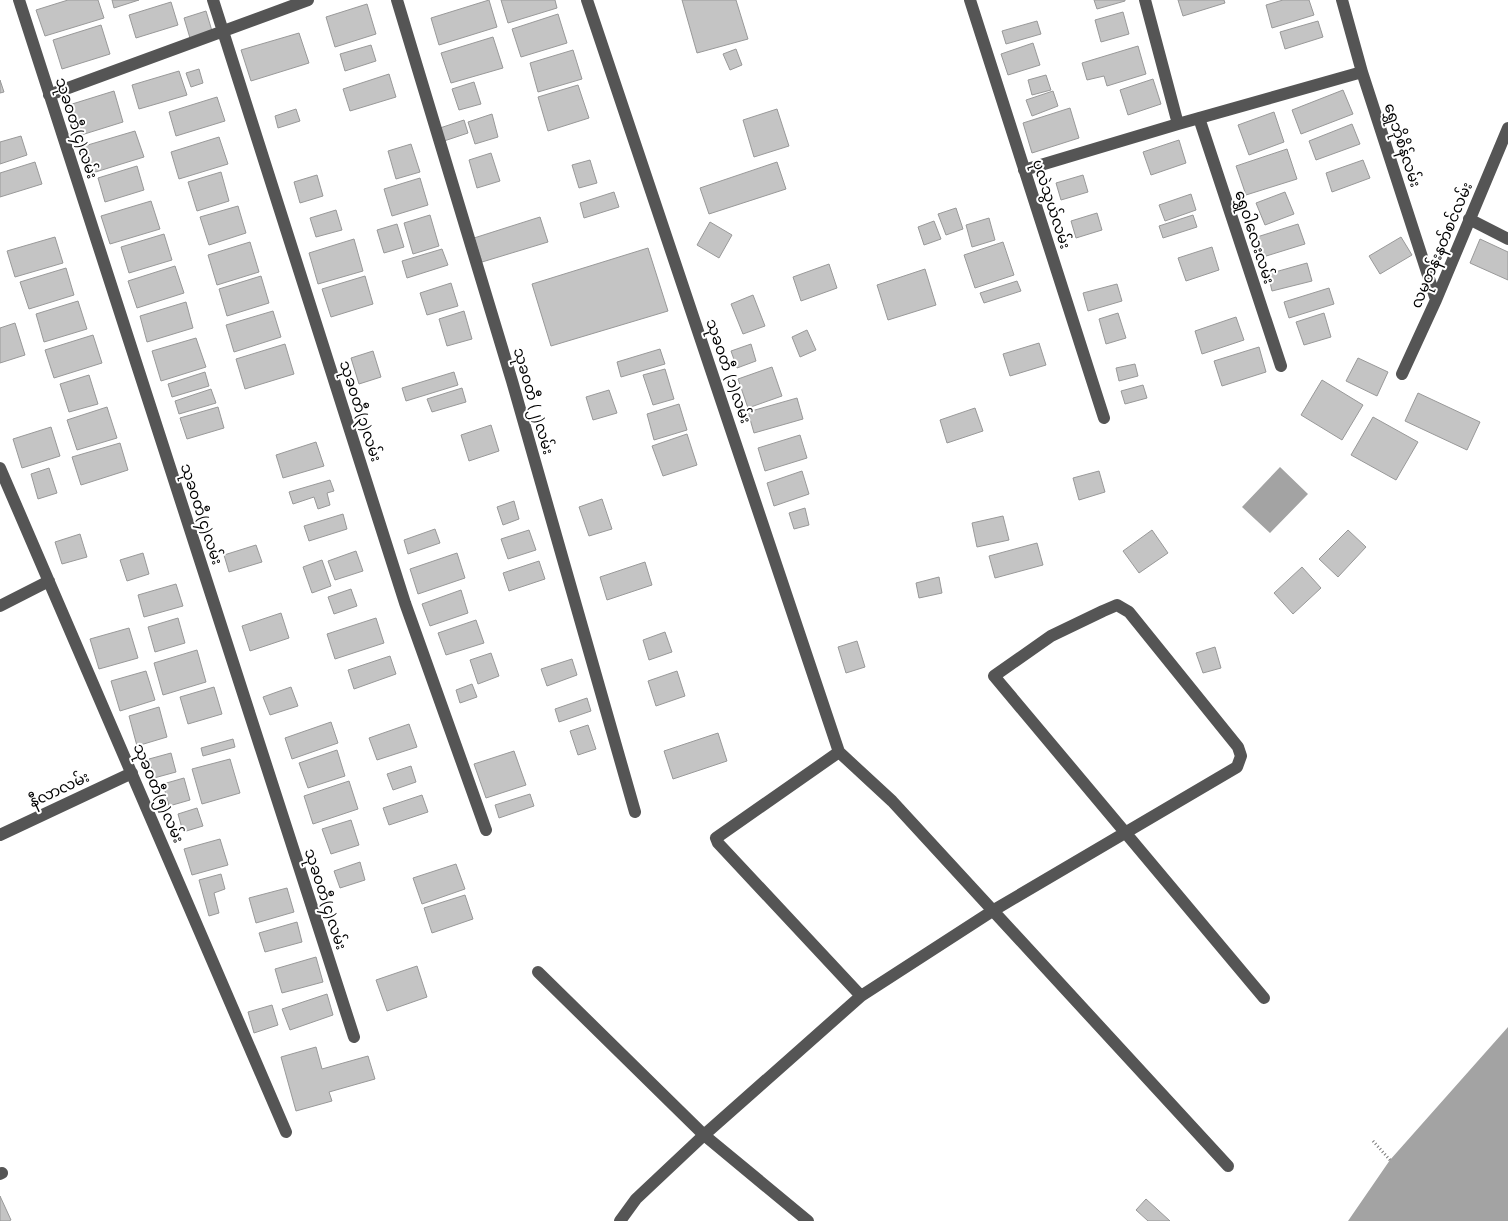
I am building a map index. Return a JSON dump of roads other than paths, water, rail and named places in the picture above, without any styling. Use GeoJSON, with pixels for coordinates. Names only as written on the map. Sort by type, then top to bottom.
{"type":"FeatureCollection","features":[{"type":"Feature","properties":{"kind":"street","name":"သုခဝတီ(၄)လမ်း"},"geometry":{"type":"LineString","coordinates":[[19,0],[354,1037]]}},
{"type":"Feature","properties":{"kind":"street","name":"သုခဝတီ(၃)လမ်း"},"geometry":{"type":"LineString","coordinates":[[213,0],[405,604],[486,830]]}},
{"type":"Feature","properties":{"kind":"street"},"geometry":{"type":"LineString","coordinates":[[49,95],[308,0]]}},
{"type":"Feature","properties":{"kind":"street","name":"သုခဝတီ (၂)လမ်း"},"geometry":{"type":"LineString","coordinates":[[397,0],[512,381],[635,812]]}},
{"type":"Feature","properties":{"kind":"street","name":"သုခဝတီ (၁)လမ်း"},"geometry":{"type":"LineString","coordinates":[[587,0],[839,752]]}},
{"type":"Feature","properties":{"kind":"street","name":"ပုလဲသွယ်လမ်း"},"geometry":{"type":"LineString","coordinates":[[970,0],[1104,418]]}},
{"type":"Feature","properties":{"kind":"street"},"geometry":{"type":"LineString","coordinates":[[1145,0],[1178,124]]}},
{"type":"Feature","properties":{"kind":"street","name":"ရွှေဘိုစိန်လမ်း"},"geometry":{"type":"LineString","coordinates":[[1342,0],[1362,72],[1436,300]]}},
{"type":"Feature","properties":{"kind":"street"},"geometry":{"type":"LineString","coordinates":[[1024,170],[1362,72]]}},
{"type":"Feature","properties":{"kind":"street","name":"ရွှေဝါလေးလမ်း"},"geometry":{"type":"LineString","coordinates":[[1199,118],[1281,366]]}},
{"type":"Feature","properties":{"kind":"street","name":"လမုတန်းနတ်စင်လမ်း"},"geometry":{"type":"LineString","coordinates":[[1402,374],[1436,300],[1508,128]]}},
{"type":"Feature","properties":{"kind":"street"},"geometry":{"type":"LineString","coordinates":[[1469,219],[1508,239]]}},
{"type":"Feature","properties":{"kind":"street","name":"သုခဝတီ(၅)လမ်း"},"geometry":{"type":"LineString","coordinates":[[0,468],[286,1132]]}},
{"type":"Feature","properties":{"kind":"street"},"geometry":{"type":"LineString","coordinates":[[0,606],[49,581]]}},
{"type":"Feature","properties":{"kind":"street"},"geometry":{"type":"LineString","coordinates":[[620,1221],[636,1199],[704,1135],[861,996],[994,910],[1126,833],[1231,772],[1237,767],[1241,756],[1238,747],[1129,612],[1118,606],[1103,611],[1051,636],[994,676],[1126,833],[1264,998]]}},
{"type":"Feature","properties":{"kind":"street"},"geometry":{"type":"LineString","coordinates":[[861,996],[718,843],[716,838],[839,752],[892,801],[1228,1166]]}},
{"type":"Feature","properties":{"kind":"street","name":"နီလာလမ်း"},"geometry":{"type":"LineString","coordinates":[[0,835],[132,773]]}},
{"type":"Feature","properties":{"kind":"street"},"geometry":{"type":"LineString","coordinates":[[538,972],[704,1135],[808,1221]]}}]}
